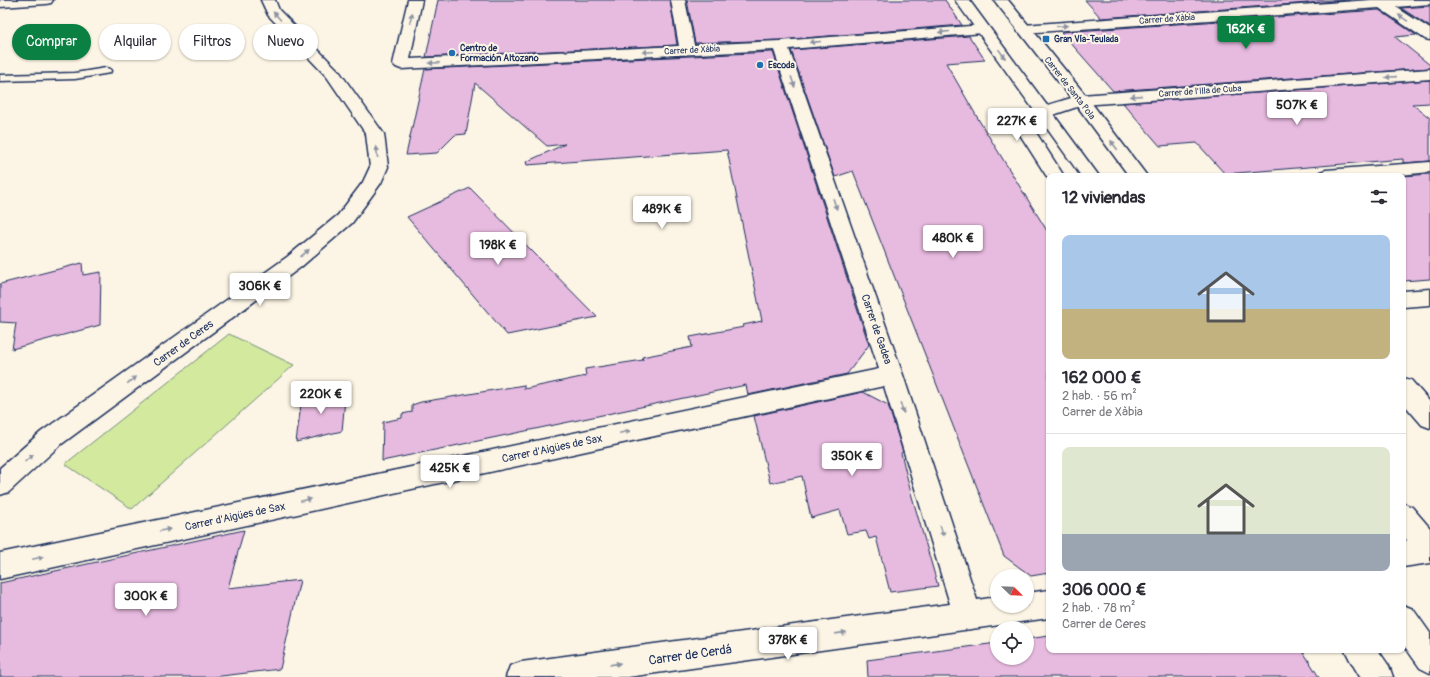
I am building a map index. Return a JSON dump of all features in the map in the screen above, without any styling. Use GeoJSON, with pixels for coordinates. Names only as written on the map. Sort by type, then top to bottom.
{"type":"FeatureCollection","features":[{"type":"Feature","properties":{"kind":"street"},"geometry":{"type":"LineString","coordinates":[[0,3],[46,0]]}},
{"type":"Feature","properties":{"kind":"street","name":"Carrer de Ceres"},"geometry":{"type":"LineString","coordinates":[[0,484],[50,439],[294,262],[345,219],[372,183],[378,167],[375,134],[333,74],[273,12],[268,0]]}},
{"type":"Feature","properties":{"kind":"street","name":"Carrer de Xàbia"},"geometry":{"type":"LineString","coordinates":[[415,0],[401,64],[780,45],[983,29]]}},
{"type":"Feature","properties":{"kind":"street"},"geometry":{"type":"LineString","coordinates":[[678,0],[687,50]]}},
{"type":"Feature","properties":{"kind":"street"},"geometry":{"type":"LineString","coordinates":[[962,0],[1088,173]]}},
{"type":"Feature","properties":{"kind":"street","name":"Carrer de Santa Pola"},"geometry":{"type":"LineString","coordinates":[[1001,0],[1081,100],[1136,173]]}},
{"type":"Feature","properties":{"kind":"street","name":"Carrer de Xàbia"},"geometry":{"type":"LineString","coordinates":[[1023,29],[1378,2],[1430,0]]}},
{"type":"Feature","properties":{"kind":"street"},"geometry":{"type":"LineString","coordinates":[[1378,2],[1430,36]]}},
{"type":"Feature","properties":{"kind":"street","name":"Carrer de Gadea"},"geometry":{"type":"LineString","coordinates":[[780,45],[892,375],[968,615]]}},
{"type":"Feature","properties":{"kind":"street","name":"Carrer de l'Illa de Cuba"},"geometry":{"type":"LineString","coordinates":[[1044,112],[1081,100],[1430,74]]}},
{"type":"Feature","properties":{"kind":"street"},"geometry":{"type":"LineString","coordinates":[[1044,112],[1026,130],[1053,173]]}},
{"type":"Feature","properties":{"kind":"street"},"geometry":{"type":"LineString","coordinates":[[1361,173],[1430,167]]}},
{"type":"Feature","properties":{"kind":"street"},"geometry":{"type":"LineString","coordinates":[[1406,299],[1430,297]]}},
{"type":"Feature","properties":{"kind":"street","name":"Carrer d'Aigües de Sax"},"geometry":{"type":"LineString","coordinates":[[0,566],[892,375]]}},
{"type":"Feature","properties":{"kind":"street"},"geometry":{"type":"LineString","coordinates":[[1406,390],[1430,418]]}},
{"type":"Feature","properties":{"kind":"street"},"geometry":{"type":"LineString","coordinates":[[1406,519],[1430,550],[1406,554]]}},
{"type":"Feature","properties":{"kind":"street","name":"Carrer de Cerdá"},"geometry":{"type":"LineString","coordinates":[[521,677],[1046,604]]}},
{"type":"Feature","properties":{"kind":"street"},"geometry":{"type":"LineString","coordinates":[[1406,623],[1430,658]]}},
{"type":"Feature","properties":{"kind":"street"},"geometry":{"type":"LineString","coordinates":[[1362,653],[1378,677]]}},
{"type":"Feature","properties":{"kind":"lane"},"geometry":{"type":"LineString","coordinates":[[0,78],[75,76],[106,71]]}},
{"type":"Feature","properties":{"kind":"green space"},"geometry":{"type":"Polygon","coordinates":[[[229,334],[294,365],[132,509],[65,464],[229,334]]]}},
{"type":"Feature","properties":{"kind":"building"},"geometry":{"type":"Polygon","coordinates":[[[438,0],[670,0],[677,45],[426,57],[438,0]]]}},
{"type":"Feature","properties":{"kind":"building"},"geometry":{"type":"Polygon","coordinates":[[[687,0],[945,0],[962,25],[780,40],[695,43],[687,0]]]}},
{"type":"Feature","properties":{"kind":"building"},"geometry":{"type":"Polygon","coordinates":[[[1085,0],[1350,0],[1101,18],[1085,0]]]}},
{"type":"Feature","properties":{"kind":"building"},"geometry":{"type":"Polygon","coordinates":[[[1430,6],[1430,27],[1401,8],[1430,6]]]}},
{"type":"Feature","properties":{"kind":"building"},"geometry":{"type":"Polygon","coordinates":[[[1379,10],[1416,35],[1395,37],[1430,65],[1430,68],[1113,91],[1061,32],[1379,10]]]}},
{"type":"Feature","properties":{"kind":"building"},"geometry":{"type":"Polygon","coordinates":[[[969,36],[985,60],[946,63],[980,122],[1046,229],[1046,574],[1034,576],[1034,569],[1022,569],[1004,556],[853,171],[835,177],[791,50],[969,36]]]}},
{"type":"Feature","properties":{"kind":"building"},"geometry":{"type":"Polygon","coordinates":[[[773,52],[869,345],[847,374],[748,395],[746,385],[382,461],[383,422],[402,418],[402,414],[412,412],[412,405],[421,402],[524,385],[524,389],[586,376],[585,369],[643,360],[642,357],[692,347],[690,337],[744,327],[743,325],[762,321],[727,150],[527,165],[526,162],[565,144],[547,146],[475,83],[466,134],[455,135],[437,153],[406,155],[425,69],[773,52]]]}},
{"type":"Feature","properties":{"kind":"building"},"geometry":{"type":"Polygon","coordinates":[[[1430,80],[1430,103],[1412,104],[1430,118],[1430,161],[1403,163],[1403,159],[1224,173],[1197,143],[1160,146],[1123,103],[1430,80]]]}},
{"type":"Feature","properties":{"kind":"building"},"geometry":{"type":"Polygon","coordinates":[[[1430,174],[1430,279],[1406,281],[1406,176],[1430,174]]]}},
{"type":"Feature","properties":{"kind":"building"},"geometry":{"type":"Polygon","coordinates":[[[470,188],[597,317],[507,335],[407,217],[470,188]]]}},
{"type":"Feature","properties":{"kind":"building"},"geometry":{"type":"Polygon","coordinates":[[[82,263],[83,275],[101,272],[100,325],[12,349],[16,323],[0,322],[0,284],[82,263]]]}},
{"type":"Feature","properties":{"kind":"building"},"geometry":{"type":"Polygon","coordinates":[[[346,388],[342,431],[296,442],[302,397],[346,388]]]}},
{"type":"Feature","properties":{"kind":"building"},"geometry":{"type":"Polygon","coordinates":[[[863,392],[888,405],[903,452],[901,453],[911,493],[938,586],[890,592],[876,537],[869,539],[866,531],[847,534],[840,510],[811,518],[802,476],[770,483],[754,416],[863,392]]]}},
{"type":"Feature","properties":{"kind":"building"},"geometry":{"type":"Polygon","coordinates":[[[244,530],[228,588],[300,580],[280,669],[213,677],[0,677],[0,583],[244,530]]]}},
{"type":"Feature","properties":{"kind":"building"},"geometry":{"type":"Polygon","coordinates":[[[1046,636],[1046,653],[1304,653],[1319,677],[868,677],[867,660],[990,644],[990,665],[1034,665],[1034,638],[1046,636]]]}},
{"type":"Feature","properties":{"kind":"place","name":"Gran Vía-Teulada"},"geometry":{"type":"Point","coordinates":[1046,39]}},
{"type":"Feature","properties":{"kind":"place","name":"Centro de Formación Altozano"},"geometry":{"type":"Point","coordinates":[452,53]}},
{"type":"Feature","properties":{"kind":"place","name":"Escoda"},"geometry":{"type":"Point","coordinates":[760,65]}}]}
